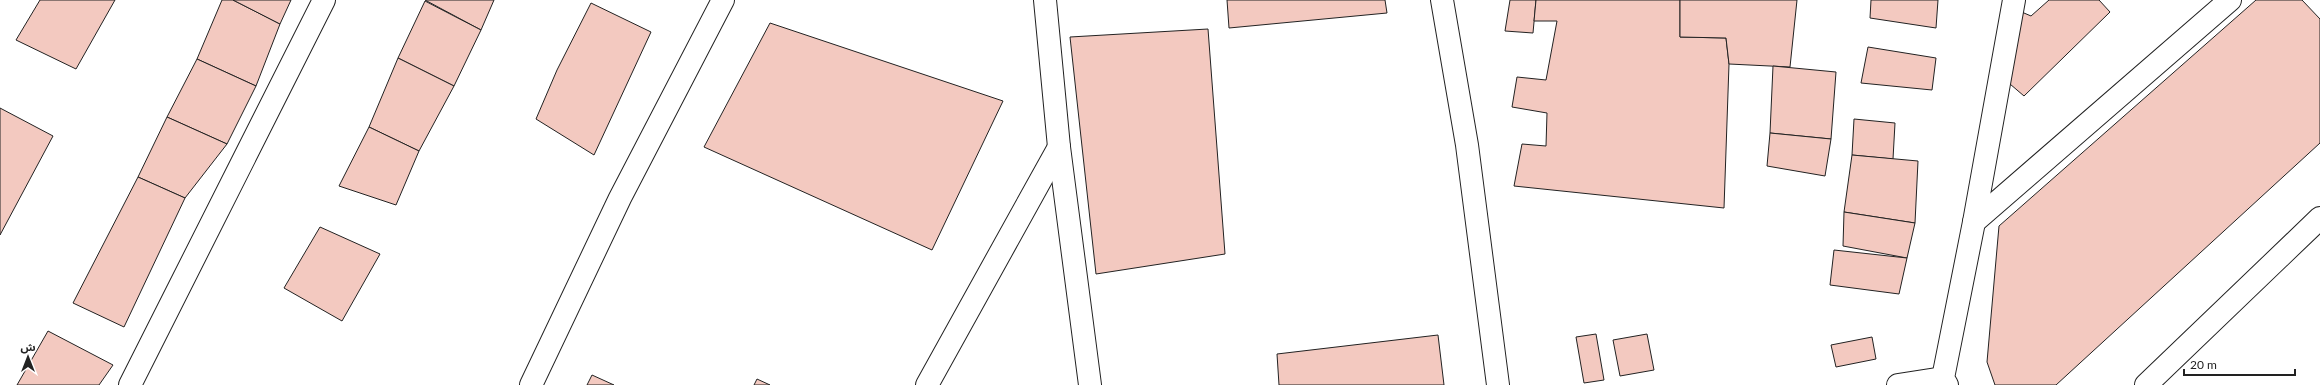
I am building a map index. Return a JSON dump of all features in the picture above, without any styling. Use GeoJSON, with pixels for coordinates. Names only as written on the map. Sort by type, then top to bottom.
{"type":"FeatureCollection","features":[{"type":"Feature","properties":{"kind":"street"},"geometry":{"type":"LineString","coordinates":[[130,385],[324,0]]}},
{"type":"Feature","properties":{"kind":"street"},"geometry":{"type":"LineString","coordinates":[[530,385],[620,198],[723,0]]}},
{"type":"Feature","properties":{"kind":"street"},"geometry":{"type":"LineString","coordinates":[[1046,0],[1059,147],[1090,385]]}},
{"type":"Feature","properties":{"kind":"street"},"geometry":{"type":"LineString","coordinates":[[1442,0],[1467,146],[1498,385]]}},
{"type":"Feature","properties":{"kind":"street"},"geometry":{"type":"LineString","coordinates":[[1898,385],[1945,381],[2014,0]]}},
{"type":"Feature","properties":{"kind":"street"},"geometry":{"type":"LineString","coordinates":[[1974,222],[2230,0]]}},
{"type":"Feature","properties":{"kind":"street"},"geometry":{"type":"LineString","coordinates":[[926,385],[1059,147]]}},
{"type":"Feature","properties":{"kind":"street"},"geometry":{"type":"LineString","coordinates":[[2146,385],[2320,218]]}},
{"type":"Feature","properties":{"kind":"building"},"geometry":{"type":"Polygon","coordinates":[[[40,0],[115,0],[76,69],[16,40],[40,0]]]}},
{"type":"Feature","properties":{"kind":"building"},"geometry":{"type":"Polygon","coordinates":[[[222,0],[233,0],[280,24],[256,86],[197,59],[222,0]]]}},
{"type":"Feature","properties":{"kind":"building"},"geometry":{"type":"Polygon","coordinates":[[[233,0],[291,0],[280,24],[233,0]]]}},
{"type":"Feature","properties":{"kind":"building"},"geometry":{"type":"Polygon","coordinates":[[[425,0],[494,0],[481,30],[425,0]]]}},
{"type":"Feature","properties":{"kind":"building"},"geometry":{"type":"Polygon","coordinates":[[[1227,0],[1385,0],[1387,13],[1229,28],[1227,0]]]}},
{"type":"Feature","properties":{"kind":"building"},"geometry":{"type":"Polygon","coordinates":[[[1510,0],[1536,0],[1533,33],[1505,31],[1510,0]]]}},
{"type":"Feature","properties":{"kind":"building"},"geometry":{"type":"Polygon","coordinates":[[[1536,0],[1680,0],[1680,37],[1726,38],[1729,64],[1724,208],[1514,186],[1522,144],[1546,146],[1547,113],[1512,107],[1517,77],[1546,80],[1557,21],[1534,21],[1536,0]]]}},
{"type":"Feature","properties":{"kind":"building"},"geometry":{"type":"Polygon","coordinates":[[[1680,0],[1797,0],[1790,67],[1729,64],[1726,38],[1680,37],[1680,0]]]}},
{"type":"Feature","properties":{"kind":"building"},"geometry":{"type":"Polygon","coordinates":[[[1871,0],[1938,0],[1936,28],[1870,18],[1871,0]]]}},
{"type":"Feature","properties":{"kind":"building"},"geometry":{"type":"Polygon","coordinates":[[[2049,0],[2099,0],[2110,12],[2024,96],[2010,84],[2017,10],[2031,16],[2049,0]]]}},
{"type":"Feature","properties":{"kind":"building"},"geometry":{"type":"Polygon","coordinates":[[[2256,0],[2302,0],[2320,19],[2320,143],[2056,385],[1995,385],[1987,362],[1999,226],[2256,0]]]}},
{"type":"Feature","properties":{"kind":"building"},"geometry":{"type":"Polygon","coordinates":[[[425,1],[481,30],[454,86],[398,58],[425,1]]]}},
{"type":"Feature","properties":{"kind":"building"},"geometry":{"type":"Polygon","coordinates":[[[591,3],[651,32],[594,155],[536,119],[557,70],[591,3]]]}},
{"type":"Feature","properties":{"kind":"building"},"geometry":{"type":"Polygon","coordinates":[[[770,23],[1003,101],[932,250],[704,147],[770,23]]]}},
{"type":"Feature","properties":{"kind":"building"},"geometry":{"type":"Polygon","coordinates":[[[1208,29],[1225,254],[1096,274],[1070,37],[1208,29]]]}},
{"type":"Feature","properties":{"kind":"building"},"geometry":{"type":"Polygon","coordinates":[[[1868,47],[1936,58],[1932,90],[1861,83],[1868,47]]]}},
{"type":"Feature","properties":{"kind":"building"},"geometry":{"type":"Polygon","coordinates":[[[398,58],[454,86],[419,151],[369,127],[398,58]]]}},
{"type":"Feature","properties":{"kind":"building"},"geometry":{"type":"Polygon","coordinates":[[[197,59],[256,86],[227,144],[167,117],[197,59]]]}},
{"type":"Feature","properties":{"kind":"building"},"geometry":{"type":"Polygon","coordinates":[[[1773,66],[1836,72],[1831,139],[1770,133],[1773,66]]]}},
{"type":"Feature","properties":{"kind":"building"},"geometry":{"type":"Polygon","coordinates":[[[0,108],[53,136],[0,235],[0,108]]]}},
{"type":"Feature","properties":{"kind":"building"},"geometry":{"type":"Polygon","coordinates":[[[167,117],[227,144],[185,198],[138,177],[167,117]]]}},
{"type":"Feature","properties":{"kind":"building"},"geometry":{"type":"Polygon","coordinates":[[[1854,119],[1895,123],[1893,159],[1852,155],[1854,119]]]}},
{"type":"Feature","properties":{"kind":"building"},"geometry":{"type":"Polygon","coordinates":[[[369,127],[419,151],[396,205],[339,186],[369,127]]]}},
{"type":"Feature","properties":{"kind":"building"},"geometry":{"type":"Polygon","coordinates":[[[1770,133],[1831,139],[1825,176],[1767,166],[1770,133]]]}},
{"type":"Feature","properties":{"kind":"building"},"geometry":{"type":"Polygon","coordinates":[[[1852,155],[1918,161],[1915,223],[1844,212],[1852,155]]]}},
{"type":"Feature","properties":{"kind":"building"},"geometry":{"type":"Polygon","coordinates":[[[138,177],[185,198],[124,327],[73,303],[138,177]]]}},
{"type":"Feature","properties":{"kind":"building"},"geometry":{"type":"Polygon","coordinates":[[[1844,212],[1915,223],[1907,258],[1843,246],[1844,212]]]}},
{"type":"Feature","properties":{"kind":"building"},"geometry":{"type":"Polygon","coordinates":[[[320,227],[380,254],[342,321],[284,288],[320,227]]]}},
{"type":"Feature","properties":{"kind":"building"},"geometry":{"type":"Polygon","coordinates":[[[1834,250],[1907,258],[1899,294],[1830,285],[1834,250]]]}},
{"type":"Feature","properties":{"kind":"building"},"geometry":{"type":"Polygon","coordinates":[[[48,331],[113,365],[99,385],[17,385],[48,331]]]}},
{"type":"Feature","properties":{"kind":"building"},"geometry":{"type":"Polygon","coordinates":[[[1596,334],[1604,380],[1584,383],[1576,337],[1596,334]]]}},
{"type":"Feature","properties":{"kind":"building"},"geometry":{"type":"Polygon","coordinates":[[[1647,334],[1654,370],[1620,376],[1613,340],[1647,334]]]}},
{"type":"Feature","properties":{"kind":"building"},"geometry":{"type":"Polygon","coordinates":[[[1438,335],[1444,385],[1279,385],[1277,354],[1438,335]]]}},
{"type":"Feature","properties":{"kind":"building"},"geometry":{"type":"Polygon","coordinates":[[[1872,337],[1876,359],[1836,367],[1831,345],[1872,337]]]}},
{"type":"Feature","properties":{"kind":"building"},"geometry":{"type":"Polygon","coordinates":[[[592,375],[614,385],[587,385],[592,375]]]}},
{"type":"Feature","properties":{"kind":"building"},"geometry":{"type":"Polygon","coordinates":[[[757,379],[770,385],[754,385],[757,379]]]}}]}
